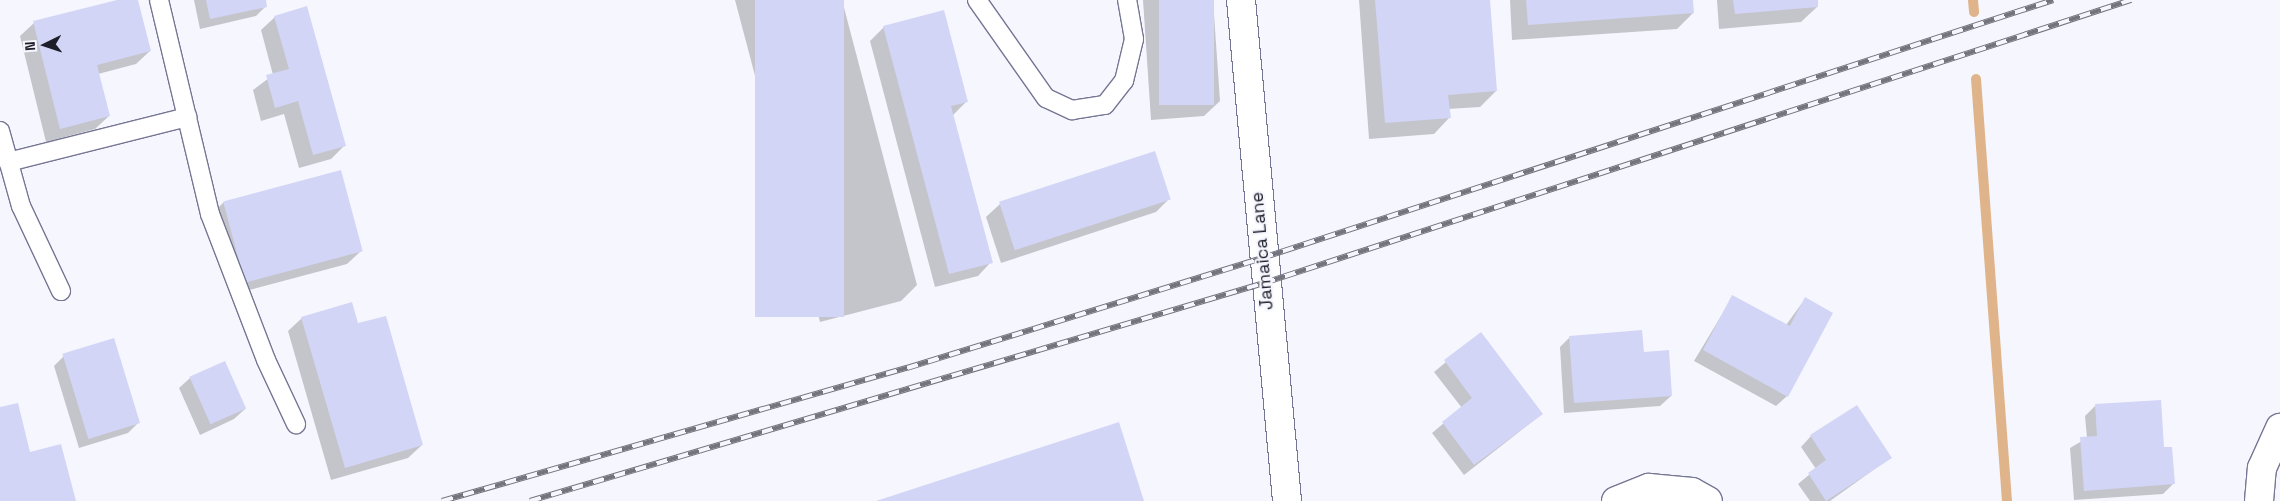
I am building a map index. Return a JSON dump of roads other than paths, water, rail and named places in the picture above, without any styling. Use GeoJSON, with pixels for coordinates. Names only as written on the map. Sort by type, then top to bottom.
{"type":"FeatureCollection","features":[{"type":"Feature","properties":{"kind":"street","name":"Jamaica Lane"},"geometry":{"type":"LineString","coordinates":[[1240,0],[1287,501]]}},
{"type":"Feature","properties":{"kind":"street"},"geometry":{"type":"LineString","coordinates":[[2259,501],[2262,468],[2280,428]]}},
{"type":"Feature","properties":{"kind":"street"},"geometry":{"type":"LineString","coordinates":[[1616,501],[1649,488],[1692,492],[1708,501]]}},
{"type":"Feature","properties":{"kind":"lane"},"geometry":{"type":"LineString","coordinates":[[159,0],[210,214],[266,360],[296,424]]}},
{"type":"Feature","properties":{"kind":"lane"},"geometry":{"type":"LineString","coordinates":[[977,0],[1046,98],[1072,110],[1105,105],[1124,81],[1134,39],[1126,0]]}},
{"type":"Feature","properties":{"kind":"lane"},"geometry":{"type":"LineString","coordinates":[[8,162],[187,117]]}},
{"type":"Feature","properties":{"kind":"lane"},"geometry":{"type":"LineString","coordinates":[[0,131],[21,206],[61,291]]}},
{"type":"Feature","properties":{"kind":"waterway"},"geometry":{"type":"LineString","coordinates":[[1973,0],[1974,12]]}},
{"type":"Feature","properties":{"kind":"waterway"},"geometry":{"type":"LineString","coordinates":[[1976,79],[2007,501]]}},
{"type":"Feature","properties":{"kind":"railway"},"geometry":{"type":"LineString","coordinates":[[442,501],[907,368],[1262,258],[2053,0]]}},
{"type":"Feature","properties":{"kind":"railway"},"geometry":{"type":"LineString","coordinates":[[530,501],[1264,283],[2131,0]]}}]}
